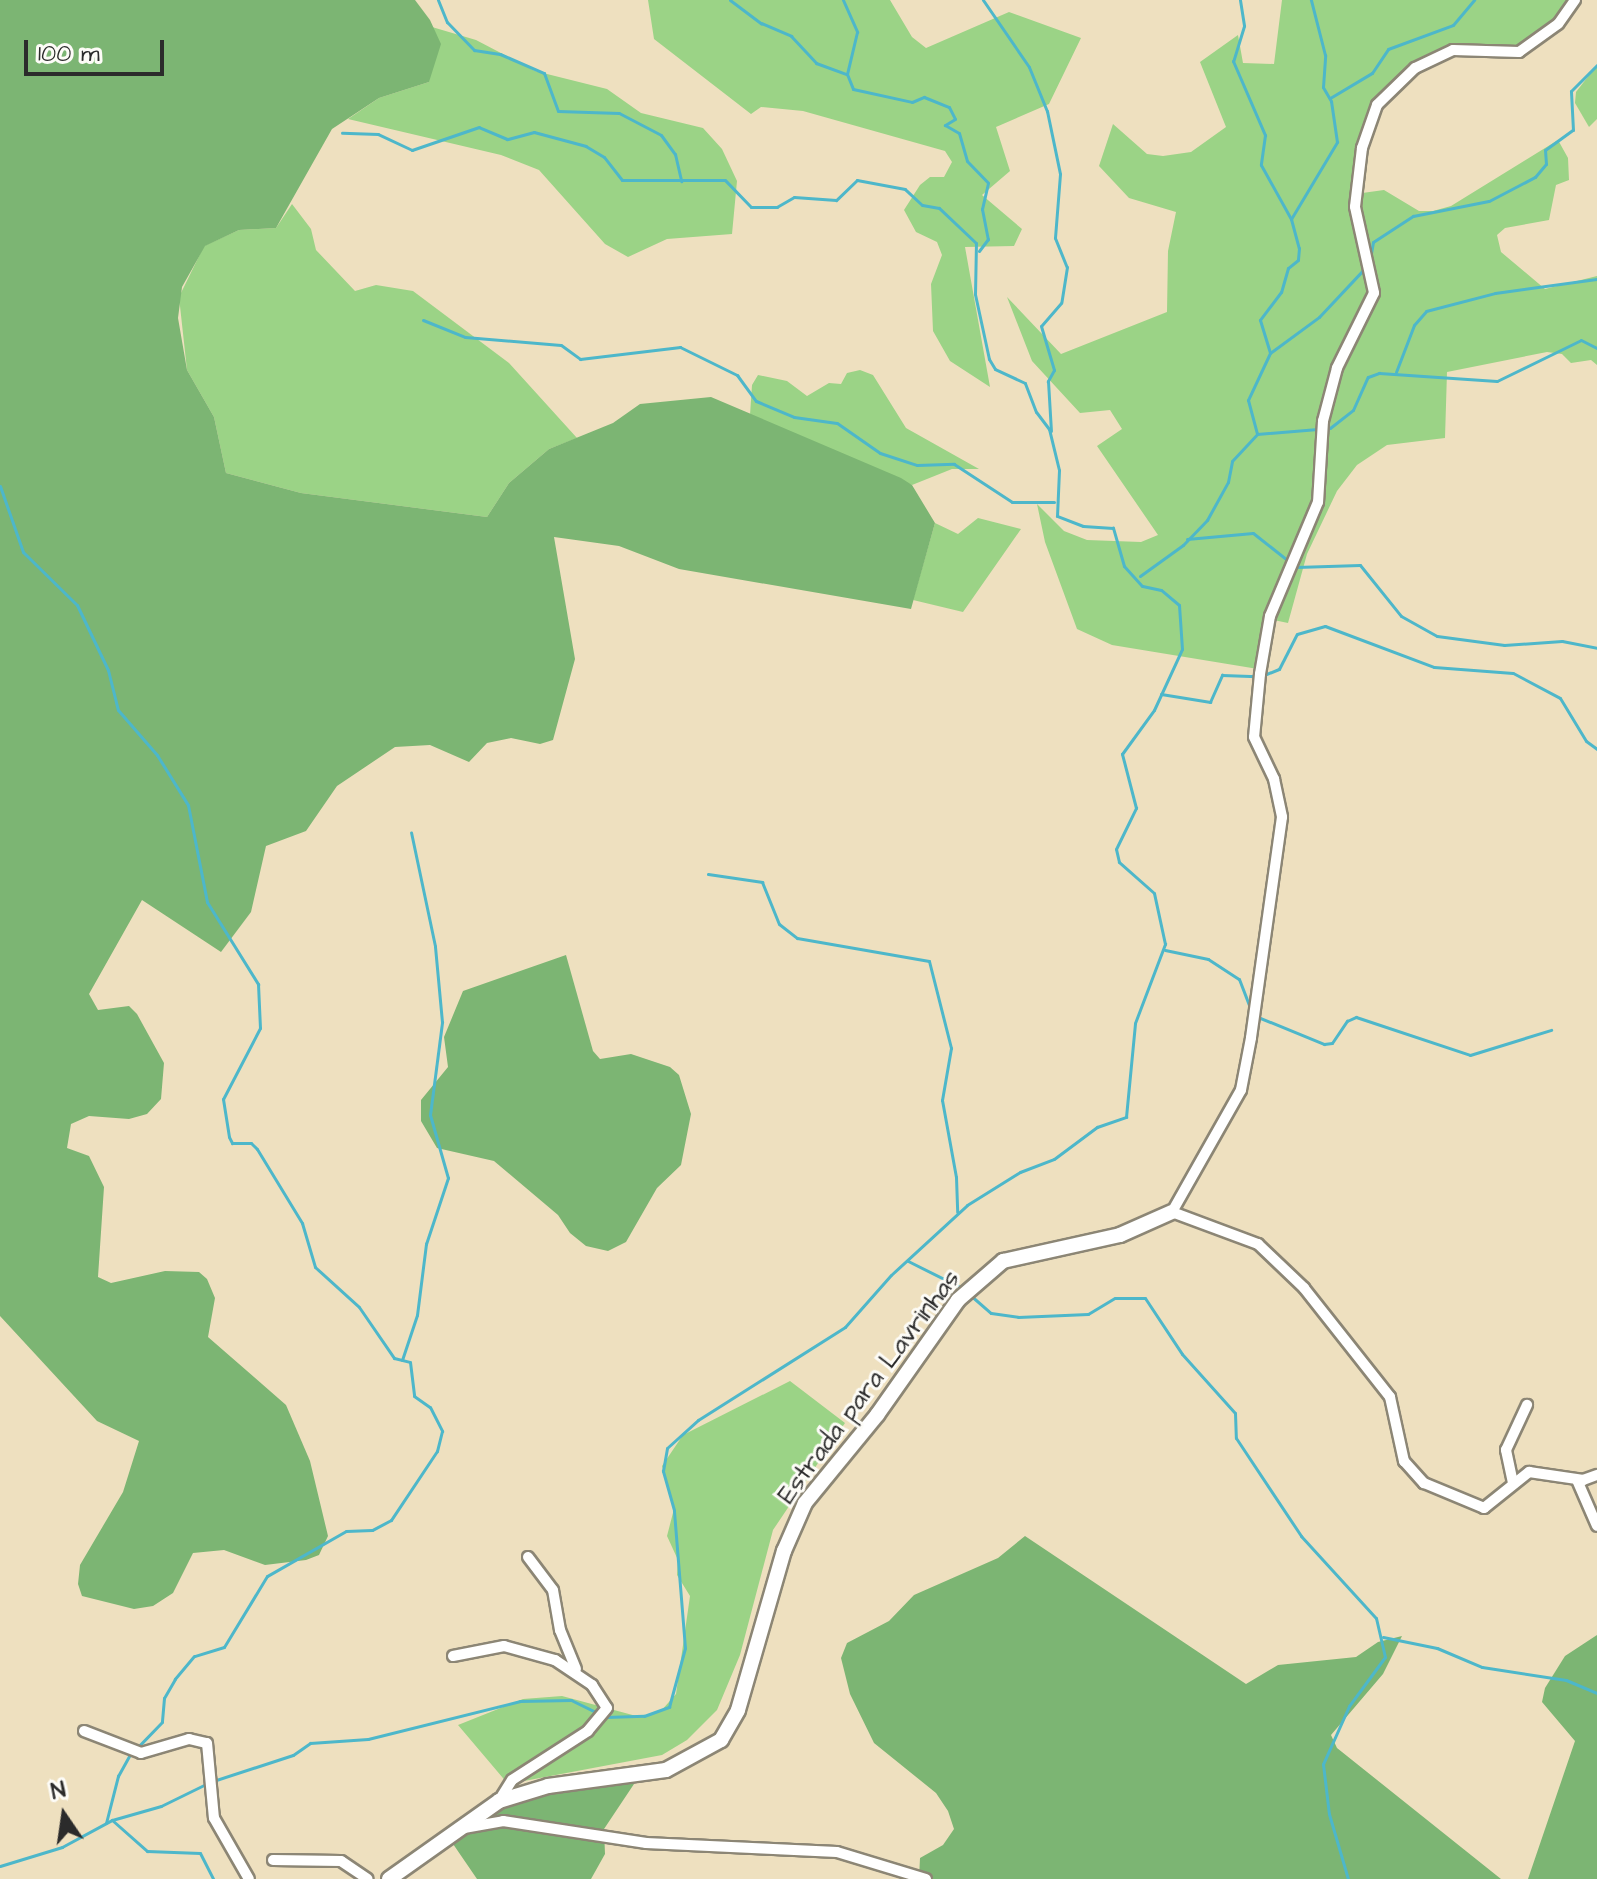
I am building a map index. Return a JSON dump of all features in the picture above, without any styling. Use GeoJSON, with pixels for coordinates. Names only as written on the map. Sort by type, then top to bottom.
{"type":"FeatureCollection","features":[{"type":"Feature","properties":{"kind":"street"},"geometry":{"type":"LineString","coordinates":[[1575,0],[1558,24],[1519,52],[1453,50],[1415,68],[1377,105],[1362,148],[1355,207],[1374,293],[1337,368],[1323,421],[1318,502],[1270,616],[1260,674],[1254,737],[1274,779],[1282,817],[1241,1090],[1172,1212],[1258,1244],[1304,1288],[1390,1397],[1399,1417],[1400,1451],[1424,1483],[1484,1508],[1497,1503],[1513,1483],[1529,1472],[1577,1480],[1597,1475]]}},
{"type":"Feature","properties":{"kind":"street","name":"Estrada para Lavrinhas"},"geometry":{"type":"LineString","coordinates":[[389,1879],[499,1801],[548,1786],[666,1770],[721,1740],[738,1710],[784,1551],[805,1503],[877,1415],[958,1300],[970,1286],[1003,1261],[1120,1235],[1172,1212]]}},
{"type":"Feature","properties":{"kind":"street"},"geometry":{"type":"LineString","coordinates":[[1513,1483],[1506,1450],[1527,1405]]}},
{"type":"Feature","properties":{"kind":"street"},"geometry":{"type":"LineString","coordinates":[[1577,1480],[1597,1526]]}},
{"type":"Feature","properties":{"kind":"street"},"geometry":{"type":"LineString","coordinates":[[499,1801],[512,1780],[607,1713],[600,1693],[577,1671],[560,1630],[553,1590],[528,1557]]}},
{"type":"Feature","properties":{"kind":"street"},"geometry":{"type":"LineString","coordinates":[[453,1656],[504,1646],[577,1671]]}},
{"type":"Feature","properties":{"kind":"street"},"geometry":{"type":"LineString","coordinates":[[84,1731],[141,1753],[189,1739],[207,1743],[214,1818],[249,1879]]}},
{"type":"Feature","properties":{"kind":"street"},"geometry":{"type":"LineString","coordinates":[[458,1829],[503,1821],[635,1842],[837,1852],[926,1879]]}},
{"type":"Feature","properties":{"kind":"street"},"geometry":{"type":"LineString","coordinates":[[273,1860],[341,1861],[368,1879]]}},
{"type":"Feature","properties":{"kind":"green space"},"geometry":{"type":"Polygon","coordinates":[[[0,0],[415,0],[430,20],[441,44],[429,82],[379,98],[332,129],[276,228],[239,230],[205,246],[182,287],[178,318],[187,370],[214,417],[226,473],[301,493],[487,517],[509,483],[549,449],[613,423],[640,404],[711,397],[901,478],[912,485],[935,523],[911,609],[679,569],[619,546],[554,537],[575,659],[553,740],[540,744],[511,738],[487,743],[469,762],[430,745],[395,747],[337,786],[306,831],[266,846],[251,912],[221,952],[142,900],[89,994],[98,1010],[129,1006],[137,1014],[164,1063],[161,1099],[147,1114],[129,1119],[89,1116],[71,1124],[67,1148],[89,1156],[104,1187],[98,1277],[111,1283],[165,1271],[199,1272],[207,1279],[215,1298],[208,1337],[286,1405],[310,1461],[328,1536],[319,1555],[306,1560],[265,1565],[224,1550],[193,1553],[173,1593],[153,1606],[134,1609],[82,1596],[78,1584],[80,1565],[123,1492],[139,1441],[97,1421],[0,1316],[0,0]]]}},
{"type":"Feature","properties":{"kind":"green space"},"geometry":{"type":"Polygon","coordinates":[[[648,0],[890,0],[912,37],[926,48],[1009,12],[1081,38],[1049,104],[996,127],[1010,171],[982,195],[1022,229],[1014,246],[965,247],[990,387],[950,361],[933,331],[931,284],[942,255],[937,242],[916,232],[904,210],[920,185],[930,177],[944,177],[952,162],[945,151],[803,111],[761,107],[751,114],[654,39],[648,0]]]}},
{"type":"Feature","properties":{"kind":"green space"},"geometry":{"type":"Polygon","coordinates":[[[1282,0],[1573,0],[1526,45],[1454,51],[1380,92],[1355,149],[1355,194],[1384,190],[1419,211],[1433,211],[1451,206],[1558,140],[1568,158],[1569,180],[1556,185],[1549,220],[1505,228],[1497,235],[1501,252],[1545,289],[1597,276],[1597,365],[1591,360],[1571,363],[1562,354],[1547,352],[1447,372],[1445,438],[1387,445],[1357,465],[1337,491],[1307,554],[1288,623],[1269,619],[1258,669],[1112,645],[1077,629],[1045,542],[1037,504],[1064,531],[1087,540],[1141,542],[1158,535],[1097,446],[1122,429],[1110,410],[1080,413],[1032,361],[1007,297],[1061,354],[1167,312],[1168,251],[1176,212],[1129,198],[1099,166],[1113,124],[1147,154],[1163,156],[1191,152],[1226,127],[1200,62],[1238,35],[1243,63],[1274,64],[1282,0]]]}},
{"type":"Feature","properties":{"kind":"green space"},"geometry":{"type":"Polygon","coordinates":[[[432,27],[476,40],[535,71],[607,89],[641,113],[703,128],[722,149],[737,181],[732,234],[667,239],[628,257],[605,244],[539,170],[501,155],[348,119],[379,98],[429,82],[432,27]]]}},
{"type":"Feature","properties":{"kind":"green space"},"geometry":{"type":"Polygon","coordinates":[[[1597,65],[1597,119],[1589,127],[1575,103],[1576,92],[1597,65]]]}},
{"type":"Feature","properties":{"kind":"green space"},"geometry":{"type":"Polygon","coordinates":[[[292,204],[311,229],[316,250],[355,291],[376,285],[413,291],[509,363],[577,438],[549,449],[509,483],[487,517],[301,493],[226,473],[214,417],[187,370],[179,297],[204,246],[239,230],[276,228],[292,204]]]}},
{"type":"Feature","properties":{"kind":"green space"},"geometry":{"type":"Polygon","coordinates":[[[860,370],[873,375],[906,428],[979,469],[952,469],[912,485],[750,415],[752,385],[758,375],[787,381],[807,396],[829,383],[841,384],[847,373],[860,370]]]}},
{"type":"Feature","properties":{"kind":"green space"},"geometry":{"type":"Polygon","coordinates":[[[978,518],[1021,529],[963,612],[913,600],[935,523],[958,534],[978,518]]]}},
{"type":"Feature","properties":{"kind":"green space"},"geometry":{"type":"Polygon","coordinates":[[[566,955],[593,1051],[600,1059],[631,1054],[670,1067],[679,1075],[691,1114],[681,1165],[657,1188],[626,1242],[608,1251],[586,1246],[570,1233],[558,1215],[494,1161],[437,1148],[421,1121],[421,1100],[448,1067],[444,1037],[463,991],[566,955]]]}},
{"type":"Feature","properties":{"kind":"green space"},"geometry":{"type":"Polygon","coordinates":[[[790,1381],[845,1423],[773,1530],[740,1655],[717,1710],[687,1740],[662,1755],[508,1784],[458,1725],[523,1699],[562,1696],[640,1717],[661,1711],[676,1694],[690,1596],[677,1575],[678,1560],[667,1536],[674,1509],[662,1466],[683,1435],[790,1381]]]}},
{"type":"Feature","properties":{"kind":"green space"},"geometry":{"type":"Polygon","coordinates":[[[1025,1536],[1246,1684],[1278,1665],[1356,1657],[1378,1642],[1402,1636],[1383,1674],[1331,1735],[1337,1748],[1501,1879],[919,1879],[920,1858],[943,1845],[954,1829],[948,1811],[936,1793],[874,1743],[850,1694],[841,1658],[847,1643],[889,1621],[914,1595],[998,1558],[1025,1536]]]}},
{"type":"Feature","properties":{"kind":"green space"},"geometry":{"type":"Polygon","coordinates":[[[1597,1635],[1597,1879],[1528,1879],[1575,1741],[1542,1702],[1545,1688],[1565,1656],[1597,1635]]]}},
{"type":"Feature","properties":{"kind":"green space"},"geometry":{"type":"Polygon","coordinates":[[[636,1781],[604,1829],[605,1854],[591,1879],[477,1879],[451,1841],[471,1824],[534,1790],[636,1781]]]}},
{"type":"Feature","properties":{"kind":"waterway"},"geometry":{"type":"LineString","coordinates":[[438,0],[447,22],[474,50],[500,54],[544,73],[558,111],[619,113],[661,135],[675,154],[681,181]]}},
{"type":"Feature","properties":{"kind":"waterway"},"geometry":{"type":"LineString","coordinates":[[730,0],[761,23],[791,36],[816,63],[847,74]]}},
{"type":"Feature","properties":{"kind":"waterway"},"geometry":{"type":"LineString","coordinates":[[843,0],[857,32],[847,74],[853,89],[912,102],[924,97],[949,107],[955,119],[945,125],[959,133],[967,161],[988,183],[982,209],[988,239],[979,251]]}},
{"type":"Feature","properties":{"kind":"waterway"},"geometry":{"type":"LineString","coordinates":[[983,0],[1029,67],[1047,111],[1060,174],[1055,238],[1067,267],[1061,303],[1041,326],[1054,370],[1048,381],[1051,431]]}},
{"type":"Feature","properties":{"kind":"waterway"},"geometry":{"type":"LineString","coordinates":[[1240,0],[1244,26],[1233,61],[1265,135],[1261,165],[1291,219],[1299,248],[1298,260],[1288,268],[1281,292],[1260,320],[1270,353],[1248,400],[1257,434]]}},
{"type":"Feature","properties":{"kind":"waterway"},"geometry":{"type":"LineString","coordinates":[[1291,219],[1337,142],[1331,101],[1323,87],[1325,55],[1311,0]]}},
{"type":"Feature","properties":{"kind":"waterway"},"geometry":{"type":"LineString","coordinates":[[1330,98],[1372,73],[1388,49],[1453,25],[1474,0]]}},
{"type":"Feature","properties":{"kind":"waterway"},"geometry":{"type":"LineString","coordinates":[[1370,259],[1373,242],[1413,216],[1489,201],[1535,177],[1546,164],[1545,150],[1573,130],[1571,91],[1597,65]]}},
{"type":"Feature","properties":{"kind":"waterway"},"geometry":{"type":"LineString","coordinates":[[213,1781],[293,1755],[310,1743],[368,1739],[520,1701],[571,1700],[606,1717],[644,1716],[669,1707],[685,1648],[674,1510],[663,1471],[667,1448],[698,1420],[845,1327],[891,1275],[967,1205],[1020,1172],[1054,1159],[1097,1127],[1126,1117],[1135,1023],[1165,944],[1154,893],[1119,862],[1116,849],[1136,808],[1122,754],[1154,710],[1182,649],[1179,605],[1161,590],[1142,586],[1124,566],[1113,528],[1083,526],[1057,516],[1059,470],[1049,429],[1036,412],[1025,383],[995,369],[989,359],[975,294],[976,243],[939,208],[922,205],[905,189],[857,180],[836,200],[794,197],[777,207],[751,207],[725,180],[622,180],[604,157],[586,146],[534,132],[507,139],[479,127],[412,150],[378,134],[342,133]]}},
{"type":"Feature","properties":{"kind":"waterway"},"geometry":{"type":"LineString","coordinates":[[1270,353],[1319,317],[1364,269]]}},
{"type":"Feature","properties":{"kind":"waterway"},"geometry":{"type":"LineString","coordinates":[[1396,372],[1414,325],[1426,311],[1495,293],[1597,279]]}},
{"type":"Feature","properties":{"kind":"waterway"},"geometry":{"type":"LineString","coordinates":[[423,320],[465,337],[561,345],[580,359],[680,347],[737,375],[756,401],[794,417],[837,423],[880,453],[917,465],[954,464],[1012,502],[1054,502]]}},
{"type":"Feature","properties":{"kind":"waterway"},"geometry":{"type":"LineString","coordinates":[[1257,434],[1330,428],[1353,410],[1368,377],[1379,373],[1497,381],[1581,340],[1597,348]]}},
{"type":"Feature","properties":{"kind":"waterway"},"geometry":{"type":"LineString","coordinates":[[1140,576],[1183,545],[1207,520],[1228,482],[1232,461],[1257,434]]}},
{"type":"Feature","properties":{"kind":"waterway"},"geometry":{"type":"LineString","coordinates":[[0,486],[23,552],[77,605],[108,670],[118,710],[157,755],[188,805],[207,902],[258,984],[260,1028],[223,1099],[229,1137],[232,1143],[251,1143],[257,1149],[302,1223],[315,1267],[359,1307],[394,1358],[410,1362],[414,1396],[430,1407],[442,1431],[437,1451],[391,1520],[372,1530],[346,1531],[267,1576],[224,1647],[194,1656],[175,1679],[164,1698],[162,1722],[137,1748]]}},
{"type":"Feature","properties":{"kind":"waterway"},"geometry":{"type":"LineString","coordinates":[[1187,539],[1253,533],[1296,567],[1360,565],[1401,616],[1437,636],[1504,645],[1562,641],[1597,648]]}},
{"type":"Feature","properties":{"kind":"waterway"},"geometry":{"type":"LineString","coordinates":[[1264,675],[1279,669],[1297,634],[1325,626],[1434,667],[1513,673],[1560,698],[1586,741],[1597,749]]}},
{"type":"Feature","properties":{"kind":"waterway"},"geometry":{"type":"LineString","coordinates":[[1161,694],[1210,702],[1222,675],[1257,676]]}},
{"type":"Feature","properties":{"kind":"waterway"},"geometry":{"type":"LineString","coordinates":[[402,1360],[417,1315],[426,1244],[448,1178],[430,1115],[442,1022],[435,946],[411,832]]}},
{"type":"Feature","properties":{"kind":"waterway"},"geometry":{"type":"LineString","coordinates":[[708,874],[762,882],[779,924],[797,938],[929,961],[951,1048],[942,1100],[956,1177],[957,1212]]}},
{"type":"Feature","properties":{"kind":"waterway"},"geometry":{"type":"LineString","coordinates":[[1165,950],[1208,959],[1239,979],[1253,1015],[1324,1044],[1332,1043],[1347,1021],[1356,1017],[1470,1055],[1551,1030]]}},
{"type":"Feature","properties":{"kind":"waterway"},"geometry":{"type":"LineString","coordinates":[[908,1261],[964,1289]]}},
{"type":"Feature","properties":{"kind":"waterway"},"geometry":{"type":"LineString","coordinates":[[969,1294],[991,1313],[1018,1317],[1088,1314],[1115,1298],[1145,1298],[1182,1354],[1235,1413],[1236,1438],[1301,1536],[1376,1618],[1385,1657],[1349,1706],[1323,1764],[1329,1814],[1348,1879]]}},
{"type":"Feature","properties":{"kind":"waterway"},"geometry":{"type":"LineString","coordinates":[[1383,1637],[1437,1648],[1482,1667],[1566,1680],[1597,1693]]}},
{"type":"Feature","properties":{"kind":"waterway"},"geometry":{"type":"LineString","coordinates":[[106,1823],[118,1776],[131,1753]]}},
{"type":"Feature","properties":{"kind":"waterway"},"geometry":{"type":"LineString","coordinates":[[0,1866],[62,1847],[112,1820],[161,1806],[206,1784]]}},
{"type":"Feature","properties":{"kind":"waterway"},"geometry":{"type":"LineString","coordinates":[[112,1820],[147,1851],[200,1853],[213,1879]]}}]}
